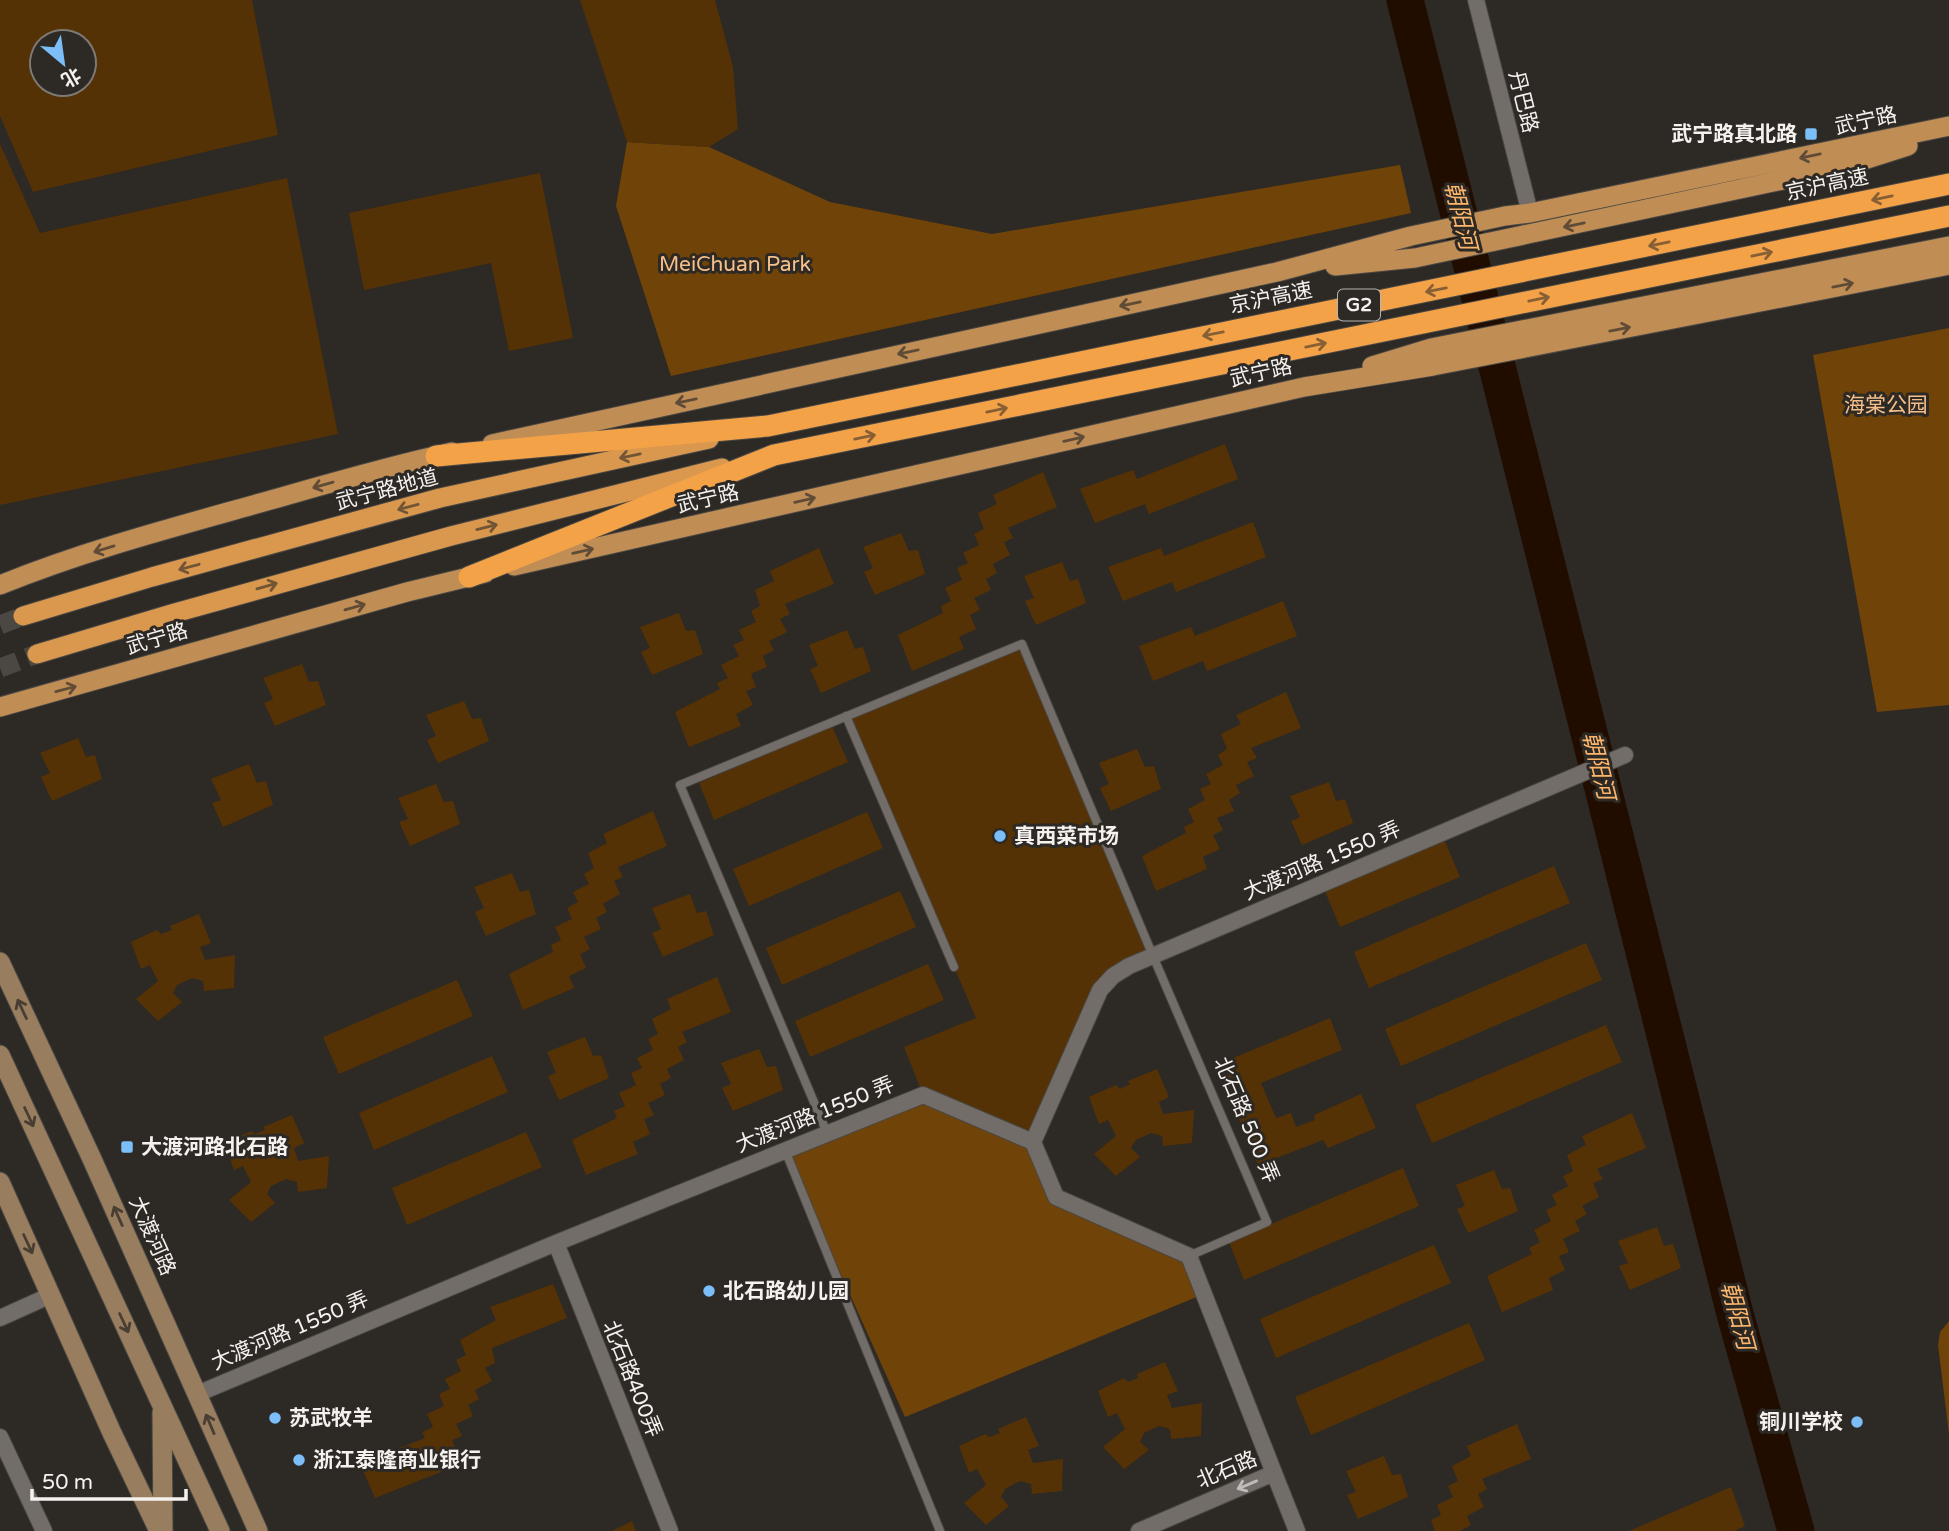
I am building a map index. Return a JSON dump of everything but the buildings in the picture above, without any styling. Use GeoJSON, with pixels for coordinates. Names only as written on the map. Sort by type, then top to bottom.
{"type":"FeatureCollection","features":[{"type":"Feature","properties":{"kind":"highway","name":"京沪高速"},"geometry":{"type":"LineString","coordinates":[[436,456],[768,426],[1949,184]]}},
{"type":"Feature","properties":{"kind":"highway","name":"G2"},"geometry":{"type":"LineString","coordinates":[[774,455],[1949,216]]}},
{"type":"Feature","properties":{"kind":"highway","name":"武宁路地道"},"geometry":{"type":"LineString","coordinates":[[23,616],[152,577],[440,499],[768,426]]}},
{"type":"Feature","properties":{"kind":"highway"},"geometry":{"type":"LineString","coordinates":[[469,576],[774,455]]}},
{"type":"Feature","properties":{"kind":"highway"},"geometry":{"type":"LineString","coordinates":[[37,654],[452,536],[774,455]]}},
{"type":"Feature","properties":{"kind":"main road","name":"武宁路"},"geometry":{"type":"LineString","coordinates":[[1277,272],[1411,236],[1505,216],[1530,214],[1949,126]]}},
{"type":"Feature","properties":{"kind":"main road"},"geometry":{"type":"LineString","coordinates":[[0,585],[48,566],[191,522],[436,456],[1277,272],[1415,258],[1839,168],[1949,133]]}},
{"type":"Feature","properties":{"kind":"main road"},"geometry":{"type":"LineString","coordinates":[[1432,357],[1949,246]]}},
{"type":"Feature","properties":{"kind":"main road"},"geometry":{"type":"LineString","coordinates":[[1432,357],[1529,347],[1949,265]]}},
{"type":"Feature","properties":{"kind":"main road","name":"武宁路"},"geometry":{"type":"LineString","coordinates":[[0,707],[469,576],[1432,357]]}},
{"type":"Feature","properties":{"kind":"main road","name":"大渡河路"},"geometry":{"type":"LineString","coordinates":[[0,962],[92,1159],[258,1531]]}},
{"type":"Feature","properties":{"kind":"main road"},"geometry":{"type":"LineString","coordinates":[[0,1055],[220,1531]]}},
{"type":"Feature","properties":{"kind":"main road"},"geometry":{"type":"LineString","coordinates":[[0,1182],[112,1433],[161,1531]]}},
{"type":"Feature","properties":{"kind":"main road"},"geometry":{"type":"LineString","coordinates":[[161,1531],[162,1404]]}},
{"type":"Feature","properties":{"kind":"street","name":"丹巴路"},"geometry":{"type":"LineString","coordinates":[[1476,0],[1530,214]]}},
{"type":"Feature","properties":{"kind":"street","name":"大渡河路 1550 弄"},"geometry":{"type":"LineString","coordinates":[[197,1394],[556,1243],[923,1095],[1033,1142],[1100,990],[1113,976],[1153,956],[1625,755]]}},
{"type":"Feature","properties":{"kind":"street"},"geometry":{"type":"LineString","coordinates":[[1033,1142],[1056,1197],[1189,1256],[1274,1473]]}},
{"type":"Feature","properties":{"kind":"street","name":"北石路400弄"},"geometry":{"type":"LineString","coordinates":[[556,1243],[670,1531]]}},
{"type":"Feature","properties":{"kind":"street"},"geometry":{"type":"LineString","coordinates":[[0,1318],[51,1295]]}},
{"type":"Feature","properties":{"kind":"street"},"geometry":{"type":"LineString","coordinates":[[0,1437],[44,1531]]}},
{"type":"Feature","properties":{"kind":"street","name":"北石路"},"geometry":{"type":"LineString","coordinates":[[1139,1531],[1274,1473],[1297,1531]]}},
{"type":"Feature","properties":{"kind":"lane"},"geometry":{"type":"LineString","coordinates":[[827,1133],[680,785],[1022,644],[1153,956]]}},
{"type":"Feature","properties":{"kind":"lane"},"geometry":{"type":"LineString","coordinates":[[846,716],[954,967]]}},
{"type":"Feature","properties":{"kind":"lane","name":"北石路 500 弄"},"geometry":{"type":"LineString","coordinates":[[1153,956],[1267,1222],[1189,1256]]}},
{"type":"Feature","properties":{"kind":"lane"},"geometry":{"type":"LineString","coordinates":[[785,1150],[940,1531]]}},
{"type":"Feature","properties":{"kind":"green space","name":"MeiChuan Park"},"geometry":{"type":"Polygon","coordinates":[[[627,142],[709,147],[830,202],[992,234],[1400,165],[1411,213],[671,376],[616,206],[627,142]]]}},
{"type":"Feature","properties":{"kind":"green space","name":"海棠公园"},"geometry":{"type":"Polygon","coordinates":[[[1949,328],[1949,705],[1877,712],[1813,355],[1949,328]]]}},
{"type":"Feature","properties":{"kind":"green space"},"geometry":{"type":"Polygon","coordinates":[[[923,1095],[1033,1142],[1056,1197],[1189,1256],[1204,1294],[905,1417],[785,1150],[923,1095]]]}},
{"type":"Feature","properties":{"kind":"green space"},"geometry":{"type":"Polygon","coordinates":[[[1949,1321],[1949,1434],[1938,1345],[1940,1332],[1949,1321]]]}},
{"type":"Feature","properties":{"kind":"waterway","name":"朝阳河"},"geometry":{"type":"LineString","coordinates":[[1405,0],[1735,1314],[1796,1531]]}},
{"type":"Feature","properties":{"kind":"tunnel"},"geometry":{"type":"LineString","coordinates":[[0,625],[23,616]]}},
{"type":"Feature","properties":{"kind":"tunnel"},"geometry":{"type":"LineString","coordinates":[[0,668],[37,654]]}},
{"type":"Feature","properties":{"kind":"place","name":"武宁路真北路"},"geometry":{"type":"Point","coordinates":[1811,134]}},
{"type":"Feature","properties":{"kind":"place","name":"真西菜市场"},"geometry":{"type":"Point","coordinates":[1000,836]}},
{"type":"Feature","properties":{"kind":"place","name":"大渡河路北石路"},"geometry":{"type":"Point","coordinates":[127,1147]}},
{"type":"Feature","properties":{"kind":"place","name":"北石路幼儿园"},"geometry":{"type":"Point","coordinates":[709,1291]}},
{"type":"Feature","properties":{"kind":"place","name":"苏武牧羊"},"geometry":{"type":"Point","coordinates":[275,1418]}},
{"type":"Feature","properties":{"kind":"place","name":"铜川学校"},"geometry":{"type":"Point","coordinates":[1857,1422]}},
{"type":"Feature","properties":{"kind":"place","name":"浙江泰隆商业银行"},"geometry":{"type":"Point","coordinates":[299,1460]}}]}
